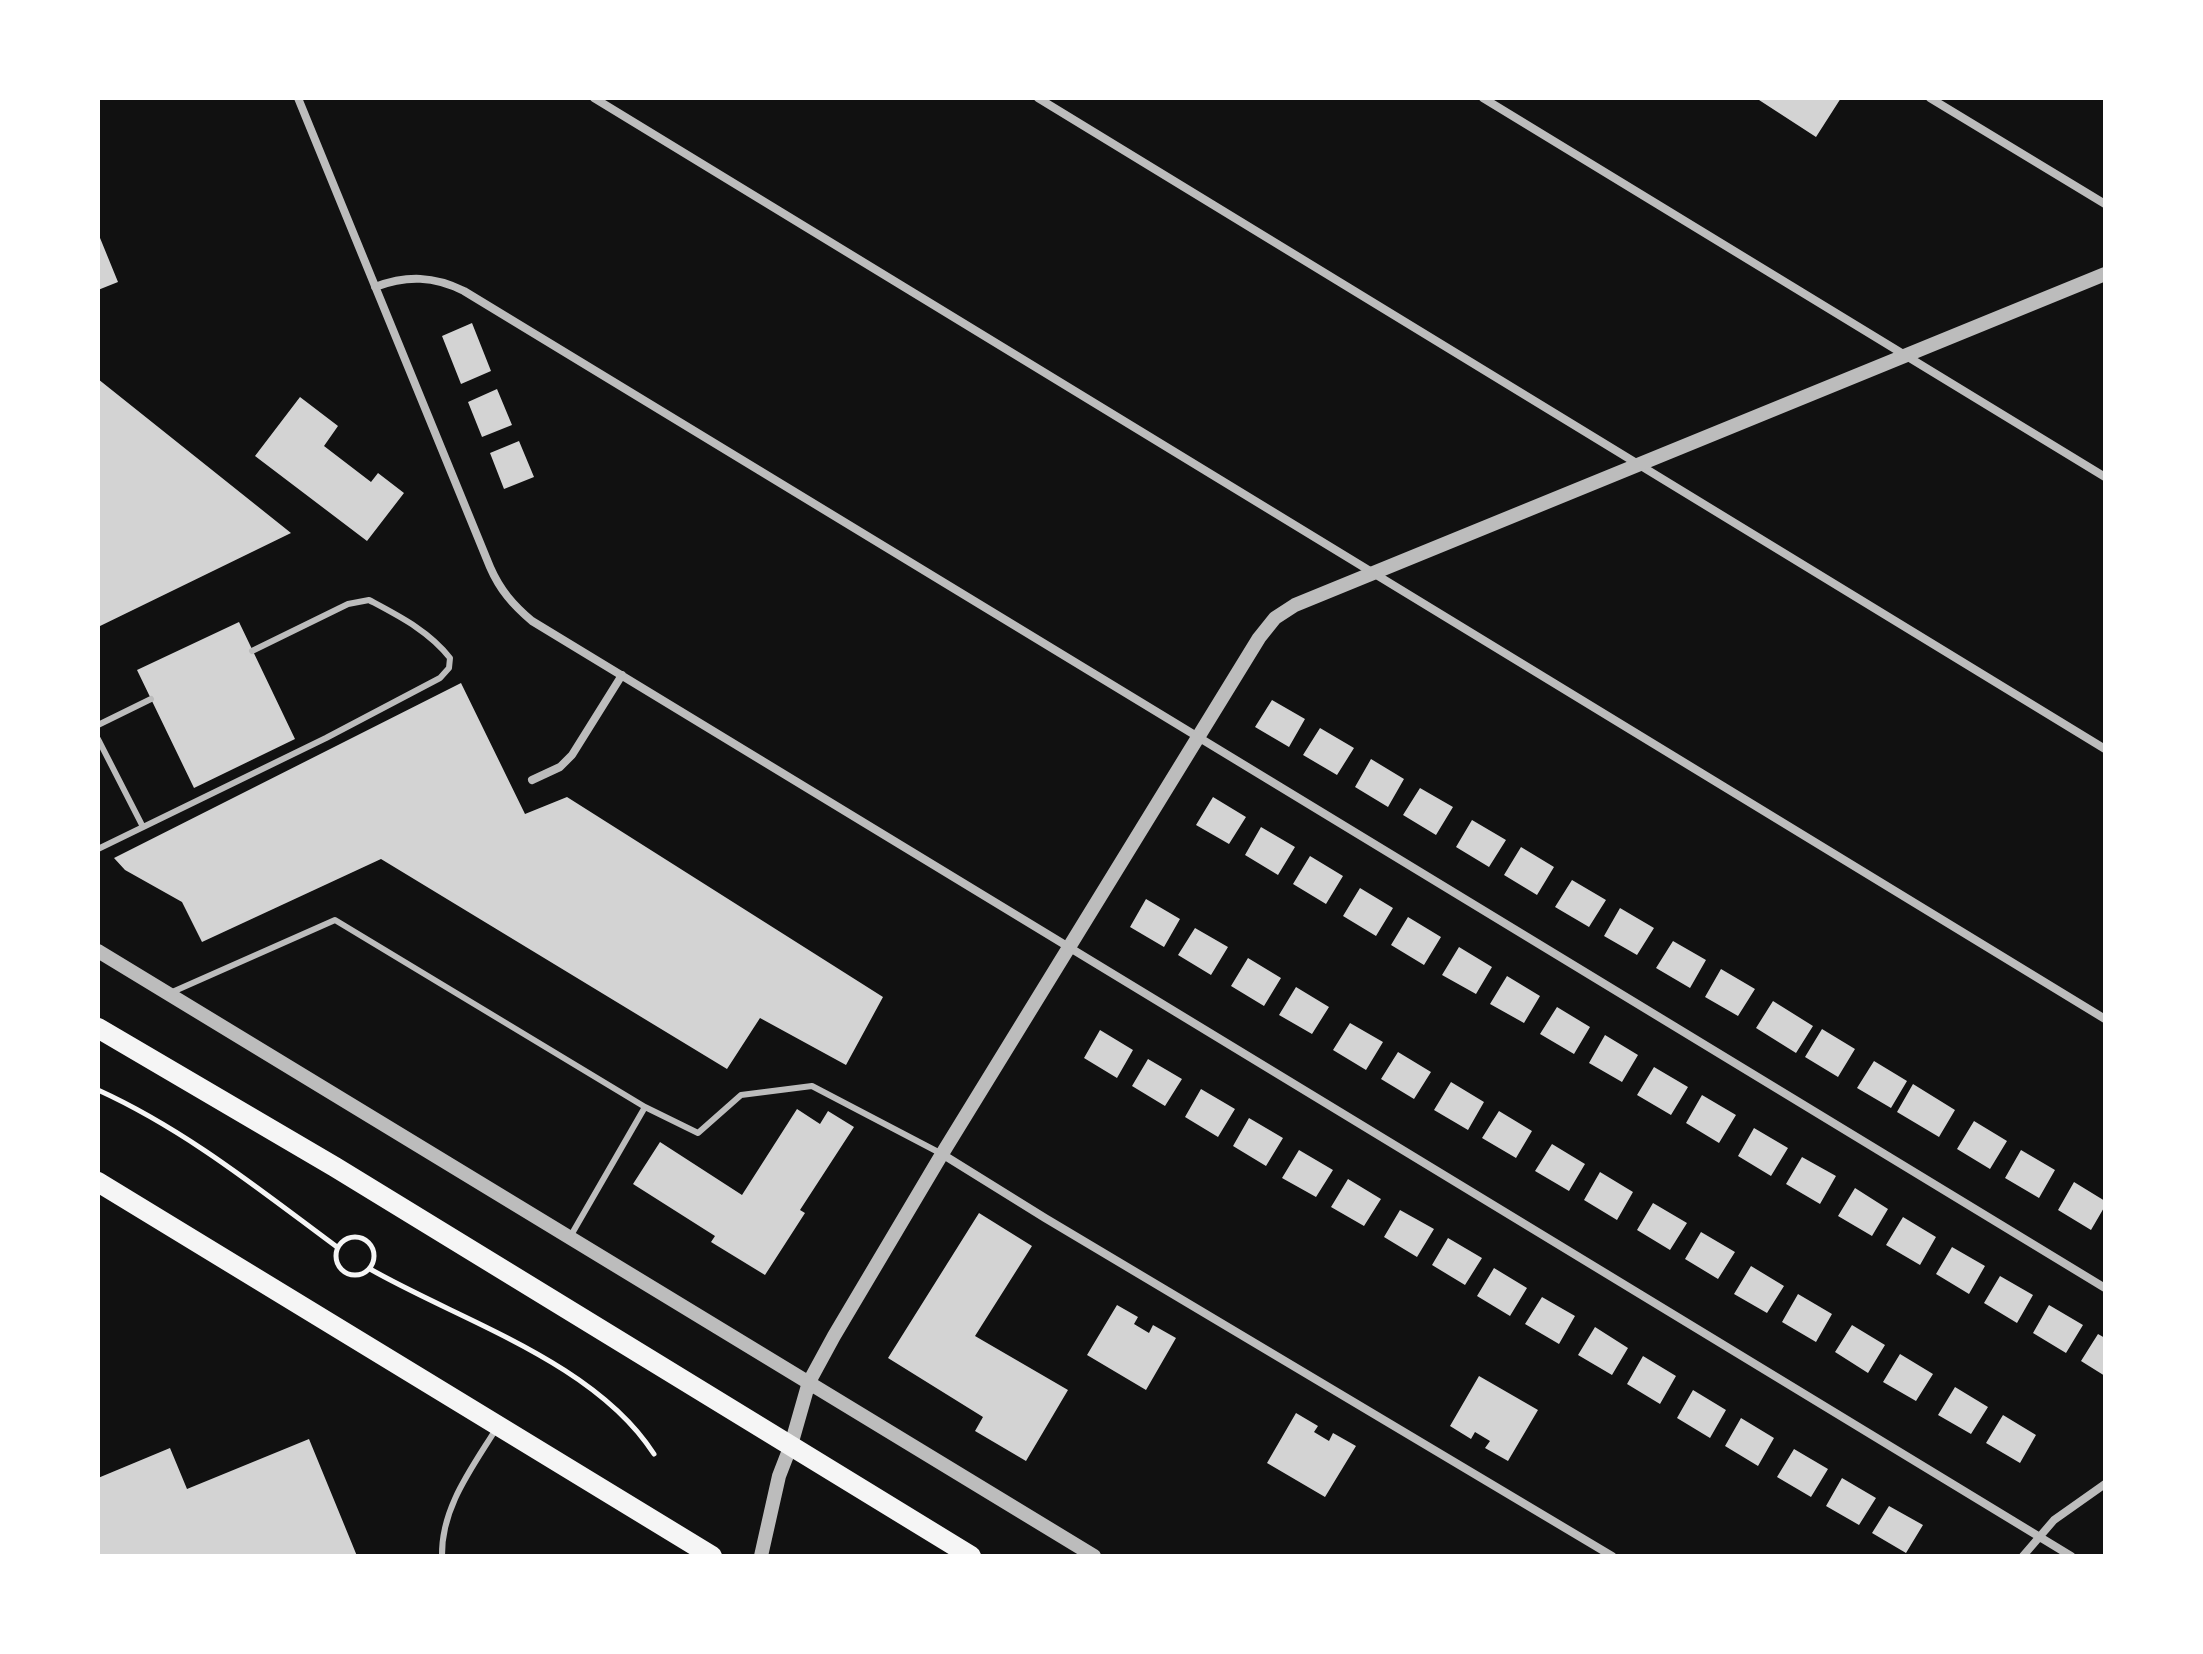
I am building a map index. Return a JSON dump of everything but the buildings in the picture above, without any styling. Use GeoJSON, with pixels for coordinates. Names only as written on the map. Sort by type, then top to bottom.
{"type":"FeatureCollection","features":[{"type":"Feature","properties":{"kind":"main road"},"geometry":{"type":"LineString","coordinates":[[98,1028],[335,1167],[971,1556]]}},
{"type":"Feature","properties":{"kind":"main road"},"geometry":{"type":"LineString","coordinates":[[98,1182],[712,1556]]}},
{"type":"Feature","properties":{"kind":"street"},"geometry":{"type":"LineString","coordinates":[[298,98],[497,584],[532,621],[2071,1556]]}},
{"type":"Feature","properties":{"kind":"street"},"geometry":{"type":"LineString","coordinates":[[594,98],[2105,1019]]}},
{"type":"Feature","properties":{"kind":"street"},"geometry":{"type":"LineString","coordinates":[[1038,98],[2105,749]]}},
{"type":"Feature","properties":{"kind":"street"},"geometry":{"type":"LineString","coordinates":[[1483,98],[2105,477]]}},
{"type":"Feature","properties":{"kind":"street"},"geometry":{"type":"LineString","coordinates":[[1930,98],[2105,204]]}},
{"type":"Feature","properties":{"kind":"street"},"geometry":{"type":"LineString","coordinates":[[761,1556],[779,1476],[809,1382],[942,1154],[1259,638],[1275,618],[1295,605],[2105,274]]}},
{"type":"Feature","properties":{"kind":"street"},"geometry":{"type":"LineString","coordinates":[[375,287],[409,278],[446,283],[464,291],[2105,1288]]}},
{"type":"Feature","properties":{"kind":"street"},"geometry":{"type":"LineString","coordinates":[[532,780],[560,767],[572,755],[622,675]]}},
{"type":"Feature","properties":{"kind":"street"},"geometry":{"type":"LineString","coordinates":[[98,951],[1094,1556]]}},
{"type":"Feature","properties":{"kind":"street"},"geometry":{"type":"LineString","coordinates":[[942,1154],[1612,1556]]}},
{"type":"Feature","properties":{"kind":"street"},"geometry":{"type":"LineString","coordinates":[[2023,1556],[2038,1536],[2072,1506],[2105,1484]]}},
{"type":"Feature","properties":{"kind":"lane"},"geometry":{"type":"LineString","coordinates":[[98,849],[326,738],[440,678],[449,668],[450,658],[416,626],[369,600],[348,604],[252,651]]}},
{"type":"Feature","properties":{"kind":"lane"},"geometry":{"type":"LineString","coordinates":[[98,725],[151,699]]}},
{"type":"Feature","properties":{"kind":"lane"},"geometry":{"type":"LineString","coordinates":[[98,739],[143,827]]}},
{"type":"Feature","properties":{"kind":"lane"},"geometry":{"type":"LineString","coordinates":[[167,994],[335,920],[645,1107],[698,1133],[741,1095],[812,1086],[942,1154]]}},
{"type":"Feature","properties":{"kind":"lane"},"geometry":{"type":"LineString","coordinates":[[570,1237],[645,1107]]}},
{"type":"Feature","properties":{"kind":"lane"},"geometry":{"type":"LineString","coordinates":[[442,1556],[446,1521],[456,1495],[498,1426]]}},
{"type":"Feature","properties":{"kind":"path"},"geometry":{"type":"LineString","coordinates":[[98,1090],[200,1147],[337,1247]]}},
{"type":"Feature","properties":{"kind":"path"},"geometry":{"type":"LineString","coordinates":[[350,1237],[366,1240],[372,1245],[374,1253],[370,1269],[363,1274],[347,1274],[336,1263],[337,1247],[350,1237]]}},
{"type":"Feature","properties":{"kind":"path"},"geometry":{"type":"LineString","coordinates":[[370,1269],[406,1290],[514,1341],[556,1366],[621,1414],[654,1454]]}}]}
